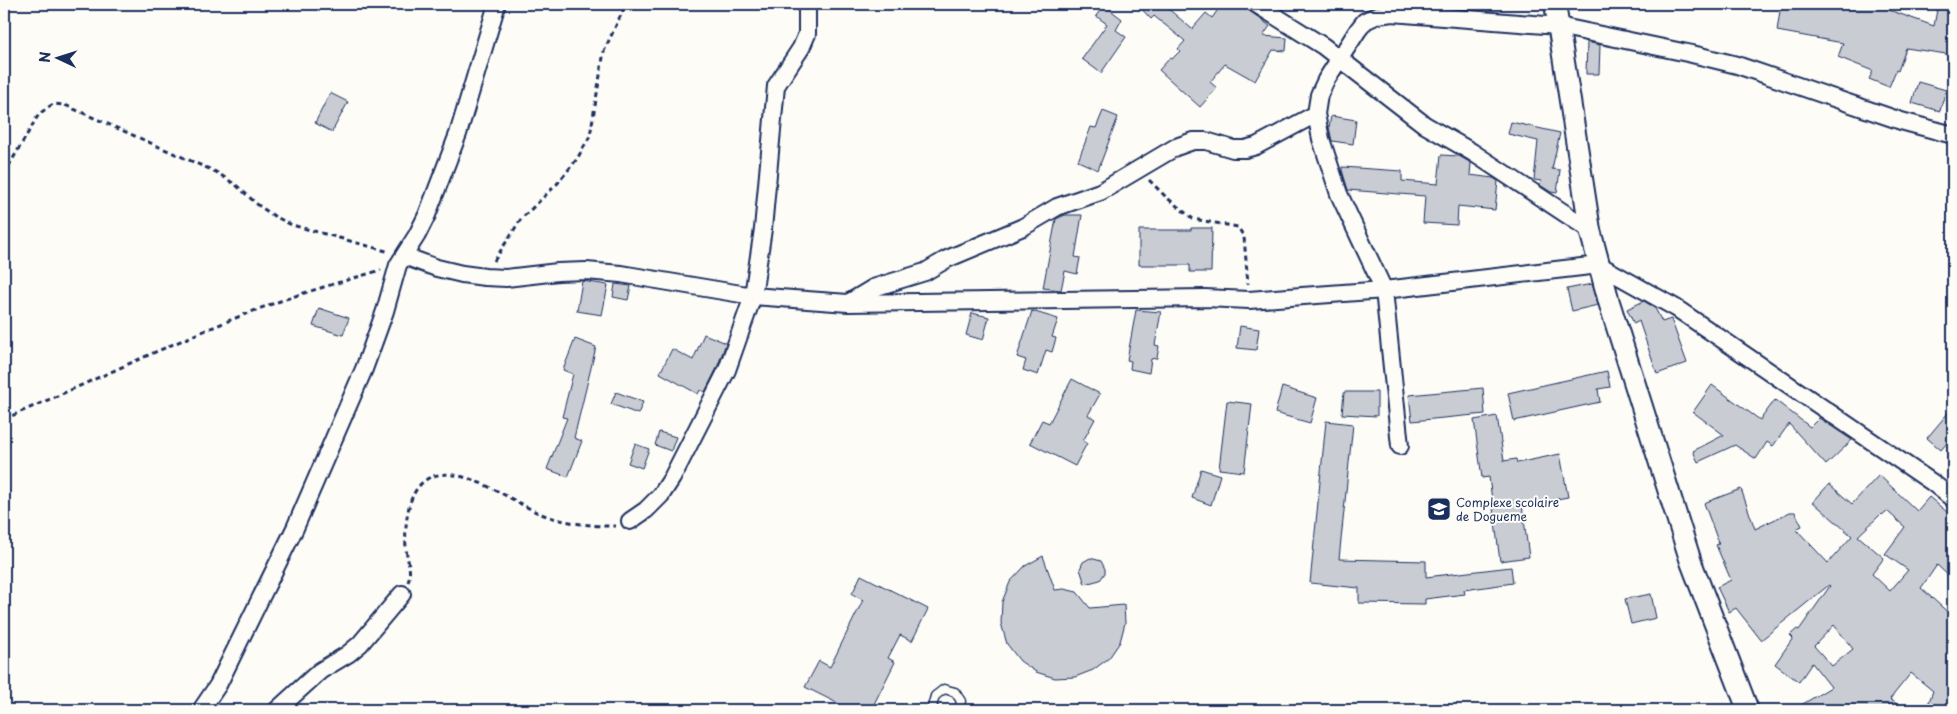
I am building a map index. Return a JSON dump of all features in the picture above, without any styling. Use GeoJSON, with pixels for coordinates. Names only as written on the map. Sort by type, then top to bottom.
{"type":"FeatureCollection","features":[{"type":"Feature","properties":{"kind":"street"},"geometry":{"type":"LineString","coordinates":[[201,710],[218,685],[295,528],[364,369],[401,260],[427,215],[458,134],[497,4]]}},
{"type":"Feature","properties":{"kind":"street"},"geometry":{"type":"LineString","coordinates":[[630,521],[646,510],[661,495],[672,478],[727,370],[753,296],[763,229],[776,86],[804,41],[808,17],[807,4]]}},
{"type":"Feature","properties":{"kind":"street"},"geometry":{"type":"LineString","coordinates":[[1256,4],[1339,57],[1425,125],[1472,152],[1590,230]]}},
{"type":"Feature","properties":{"kind":"street"},"geometry":{"type":"LineString","coordinates":[[1555,4],[1590,230],[1609,302],[1691,562],[1748,710]]}},
{"type":"Feature","properties":{"kind":"street"},"geometry":{"type":"LineString","coordinates":[[1400,446],[1384,290],[1339,194],[1321,139],[1316,114],[1319,95],[1339,57],[1365,20],[1378,14],[1392,13],[1558,26],[1737,65],[1901,121],[1953,134]]}},
{"type":"Feature","properties":{"kind":"street"},"geometry":{"type":"LineString","coordinates":[[848,304],[873,288],[925,272],[947,258],[1023,227],[1056,208],[1100,192],[1176,147],[1194,141],[1206,141],[1233,149],[1244,149],[1256,146],[1316,114]]}},
{"type":"Feature","properties":{"kind":"street"},"geometry":{"type":"LineString","coordinates":[[401,260],[485,277],[506,278],[586,271],[621,274],[753,296],[848,304],[1205,298],[1250,300],[1384,290],[1599,265],[1676,308],[1933,483],[1953,499]]}},
{"type":"Feature","properties":{"kind":"street"},"geometry":{"type":"LineString","coordinates":[[277,710],[320,671],[348,654],[360,644],[402,594]]}},
{"type":"Feature","properties":{"kind":"lane"},"geometry":{"type":"LineString","coordinates":[[935,710],[932,706],[934,696],[944,689],[955,692],[961,701],[959,710]]}},
{"type":"Feature","properties":{"kind":"path"},"geometry":{"type":"LineString","coordinates":[[485,277],[521,219],[562,178],[577,159],[590,136],[604,51],[626,4]]}},
{"type":"Feature","properties":{"kind":"path"},"geometry":{"type":"LineString","coordinates":[[4,174],[39,114],[53,104],[65,105],[216,172],[236,185],[266,210],[292,225],[401,260]]}},
{"type":"Feature","properties":{"kind":"path"},"geometry":{"type":"LineString","coordinates":[[1137,169],[1166,197],[1193,219],[1238,227],[1242,232],[1250,300]]}},
{"type":"Feature","properties":{"kind":"path"},"geometry":{"type":"LineString","coordinates":[[4,419],[71,391],[154,352],[283,300],[401,260]]}},
{"type":"Feature","properties":{"kind":"path"},"geometry":{"type":"LineString","coordinates":[[402,594],[410,576],[406,549],[406,524],[411,501],[419,488],[430,478],[450,474],[468,477],[538,513],[556,518],[604,527],[617,526],[630,521]]}},
{"type":"Feature","properties":{"kind":"building"},"geometry":{"type":"Polygon","coordinates":[[[1137,4],[1168,4],[1165,6],[1192,29],[1206,13],[1212,18],[1222,4],[1240,4],[1270,26],[1263,36],[1287,38],[1286,51],[1273,50],[1255,81],[1225,64],[1210,82],[1217,88],[1200,107],[1159,70],[1170,58],[1172,59],[1180,51],[1178,49],[1185,41],[1154,16],[1151,19],[1137,4]]]}},
{"type":"Feature","properties":{"kind":"building"},"geometry":{"type":"Polygon","coordinates":[[[1781,4],[1892,4],[1889,10],[1934,26],[1938,4],[1953,4],[1953,55],[1906,48],[1898,71],[1896,70],[1889,87],[1869,79],[1873,71],[1838,57],[1843,43],[1777,31],[1781,4]]]}},
{"type":"Feature","properties":{"kind":"building"},"geometry":{"type":"Polygon","coordinates":[[[1104,5],[1122,19],[1116,30],[1126,37],[1101,73],[1082,59],[1107,24],[1096,16],[1104,5]]]}},
{"type":"Feature","properties":{"kind":"building"},"geometry":{"type":"Polygon","coordinates":[[[1587,42],[1600,45],[1599,74],[1586,74],[1587,42]]]}},
{"type":"Feature","properties":{"kind":"building"},"geometry":{"type":"Polygon","coordinates":[[[1918,82],[1946,90],[1940,111],[1912,103],[1918,82]]]}},
{"type":"Feature","properties":{"kind":"building"},"geometry":{"type":"Polygon","coordinates":[[[330,93],[348,102],[332,132],[315,123],[330,93]]]}},
{"type":"Feature","properties":{"kind":"building"},"geometry":{"type":"Polygon","coordinates":[[[1103,111],[1118,117],[1098,170],[1078,161],[1091,127],[1096,128],[1103,111]]]}},
{"type":"Feature","properties":{"kind":"building"},"geometry":{"type":"Polygon","coordinates":[[[1331,116],[1356,120],[1353,144],[1332,141],[1329,127],[1331,116]]]}},
{"type":"Feature","properties":{"kind":"building"},"geometry":{"type":"Polygon","coordinates":[[[1511,122],[1560,133],[1552,169],[1560,170],[1557,193],[1551,192],[1540,185],[1541,181],[1534,180],[1538,141],[1508,134],[1511,122]]]}},
{"type":"Feature","properties":{"kind":"building"},"geometry":{"type":"Polygon","coordinates":[[[1441,155],[1459,156],[1471,163],[1470,175],[1493,178],[1498,181],[1495,210],[1458,206],[1457,225],[1423,223],[1425,196],[1348,190],[1342,170],[1342,167],[1402,171],[1402,181],[1438,184],[1441,155]]]}},
{"type":"Feature","properties":{"kind":"building"},"geometry":{"type":"Polygon","coordinates":[[[1065,215],[1082,215],[1075,257],[1080,258],[1077,274],[1065,271],[1061,290],[1043,288],[1056,219],[1065,215]]]}},
{"type":"Feature","properties":{"kind":"building"},"geometry":{"type":"Polygon","coordinates":[[[1191,228],[1212,228],[1211,272],[1190,272],[1190,265],[1139,265],[1139,230],[1191,230],[1191,228]]]}},
{"type":"Feature","properties":{"kind":"building"},"geometry":{"type":"Polygon","coordinates":[[[582,281],[608,285],[602,315],[577,311],[582,281]]]}},
{"type":"Feature","properties":{"kind":"building"},"geometry":{"type":"Polygon","coordinates":[[[615,284],[631,286],[628,300],[613,297],[615,284]]]}},
{"type":"Feature","properties":{"kind":"building"},"geometry":{"type":"Polygon","coordinates":[[[1592,284],[1598,305],[1572,311],[1567,289],[1592,284]]]}},
{"type":"Feature","properties":{"kind":"building"},"geometry":{"type":"Polygon","coordinates":[[[1644,301],[1655,308],[1662,322],[1671,319],[1687,363],[1657,374],[1639,321],[1634,324],[1627,309],[1644,301]]]}},
{"type":"Feature","properties":{"kind":"building"},"geometry":{"type":"Polygon","coordinates":[[[319,308],[349,318],[343,335],[313,326],[319,308]]]}},
{"type":"Feature","properties":{"kind":"building"},"geometry":{"type":"Polygon","coordinates":[[[1136,310],[1161,312],[1155,345],[1159,346],[1157,358],[1151,359],[1149,373],[1130,369],[1131,361],[1127,360],[1136,310]]]}},
{"type":"Feature","properties":{"kind":"building"},"geometry":{"type":"Polygon","coordinates":[[[1032,311],[1058,319],[1052,337],[1056,338],[1052,352],[1046,350],[1038,375],[1023,370],[1026,360],[1017,357],[1032,311]]]}},
{"type":"Feature","properties":{"kind":"building"},"geometry":{"type":"Polygon","coordinates":[[[972,313],[989,317],[983,340],[966,335],[972,313]]]}},
{"type":"Feature","properties":{"kind":"building"},"geometry":{"type":"Polygon","coordinates":[[[1240,326],[1259,329],[1256,350],[1237,348],[1240,326]]]}},
{"type":"Feature","properties":{"kind":"building"},"geometry":{"type":"Polygon","coordinates":[[[704,334],[726,343],[717,368],[705,392],[700,390],[698,394],[660,373],[672,349],[693,360],[704,334]]]}},
{"type":"Feature","properties":{"kind":"building"},"geometry":{"type":"Polygon","coordinates":[[[575,339],[596,347],[574,438],[582,441],[568,477],[547,469],[567,418],[562,417],[573,374],[563,370],[575,339]]]}},
{"type":"Feature","properties":{"kind":"building"},"geometry":{"type":"Polygon","coordinates":[[[1607,371],[1610,387],[1598,389],[1600,402],[1514,421],[1508,393],[1607,371]]]}},
{"type":"Feature","properties":{"kind":"building"},"geometry":{"type":"Polygon","coordinates":[[[1072,379],[1100,394],[1088,415],[1095,419],[1083,441],[1087,443],[1075,466],[1030,443],[1042,420],[1049,423],[1072,379]]]}},
{"type":"Feature","properties":{"kind":"building"},"geometry":{"type":"Polygon","coordinates":[[[1712,385],[1760,420],[1775,400],[1810,427],[1819,418],[1852,440],[1826,465],[1789,424],[1773,446],[1767,442],[1756,459],[1735,445],[1698,462],[1693,451],[1724,435],[1693,412],[1712,385]]]}},
{"type":"Feature","properties":{"kind":"building"},"geometry":{"type":"Polygon","coordinates":[[[1282,387],[1317,398],[1310,423],[1275,413],[1282,387]]]}},
{"type":"Feature","properties":{"kind":"building"},"geometry":{"type":"Polygon","coordinates":[[[1483,388],[1485,414],[1412,421],[1409,395],[1483,388]]]}},
{"type":"Feature","properties":{"kind":"building"},"geometry":{"type":"Polygon","coordinates":[[[616,392],[643,402],[638,414],[611,404],[616,392]]]}},
{"type":"Feature","properties":{"kind":"building"},"geometry":{"type":"Polygon","coordinates":[[[1344,392],[1377,392],[1377,416],[1342,414],[1344,392]]]}},
{"type":"Feature","properties":{"kind":"building"},"geometry":{"type":"Polygon","coordinates":[[[1227,401],[1252,404],[1244,472],[1219,469],[1227,401]]]}},
{"type":"Feature","properties":{"kind":"building"},"geometry":{"type":"Polygon","coordinates":[[[1953,407],[1953,436],[1941,450],[1927,438],[1953,407]]]}},
{"type":"Feature","properties":{"kind":"building"},"geometry":{"type":"Polygon","coordinates":[[[1497,416],[1504,461],[1516,459],[1517,463],[1560,454],[1568,497],[1522,505],[1529,557],[1500,561],[1489,477],[1482,478],[1474,420],[1497,416]]]}},
{"type":"Feature","properties":{"kind":"building"},"geometry":{"type":"Polygon","coordinates":[[[1326,421],[1353,424],[1339,559],[1426,561],[1426,577],[1511,567],[1513,583],[1464,590],[1465,594],[1425,599],[1425,604],[1359,603],[1359,588],[1310,583],[1326,421]]]}},
{"type":"Feature","properties":{"kind":"building"},"geometry":{"type":"Polygon","coordinates":[[[659,432],[676,437],[671,451],[655,445],[659,432]]]}},
{"type":"Feature","properties":{"kind":"building"},"geometry":{"type":"Polygon","coordinates":[[[635,444],[649,449],[642,468],[628,463],[635,444]]]}},
{"type":"Feature","properties":{"kind":"building"},"geometry":{"type":"Polygon","coordinates":[[[1201,469],[1220,475],[1211,505],[1192,498],[1201,469]]]}},
{"type":"Feature","properties":{"kind":"building"},"geometry":{"type":"Polygon","coordinates":[[[1879,475],[1917,511],[1929,497],[1953,517],[1953,580],[1937,565],[1921,588],[1953,617],[1953,710],[1926,710],[1933,691],[1911,673],[1890,699],[1905,710],[1793,710],[1831,687],[1812,663],[1799,682],[1775,664],[1793,638],[1790,635],[1797,629],[1799,630],[1829,585],[1761,640],[1736,608],[1729,612],[1717,587],[1731,580],[1716,545],[1719,544],[1704,503],[1741,489],[1755,529],[1790,512],[1795,512],[1802,526],[1796,529],[1828,563],[1852,536],[1813,502],[1829,484],[1852,504],[1879,475]],[[1887,511],[1881,514],[1858,536],[1884,558],[1872,574],[1890,591],[1908,570],[1885,554],[1905,527],[1887,511]],[[1834,625],[1814,646],[1832,666],[1853,649],[1834,625]]]}},
{"type":"Feature","properties":{"kind":"building"},"geometry":{"type":"Polygon","coordinates":[[[1043,556],[1055,590],[1064,589],[1077,592],[1090,608],[1124,605],[1125,623],[1120,642],[1109,658],[1093,670],[1075,677],[1055,678],[1036,672],[1020,661],[1007,644],[1001,623],[1002,602],[1010,582],[1025,566],[1043,556]]]}},
{"type":"Feature","properties":{"kind":"building"},"geometry":{"type":"Polygon","coordinates":[[[1090,558],[1101,561],[1105,573],[1100,580],[1085,584],[1080,569],[1083,562],[1090,558]]]}},
{"type":"Feature","properties":{"kind":"building"},"geometry":{"type":"Polygon","coordinates":[[[861,575],[928,609],[912,641],[900,635],[888,658],[895,662],[871,710],[851,710],[805,687],[819,661],[830,667],[863,600],[852,594],[861,575]]]}},
{"type":"Feature","properties":{"kind":"building"},"geometry":{"type":"Polygon","coordinates":[[[1651,594],[1656,618],[1631,624],[1625,599],[1651,594]]]}},
{"type":"Feature","properties":{"kind":"place","name":"Complexe scolaire de Dogueme"},"geometry":{"type":"Point","coordinates":[1439,509]}}]}
